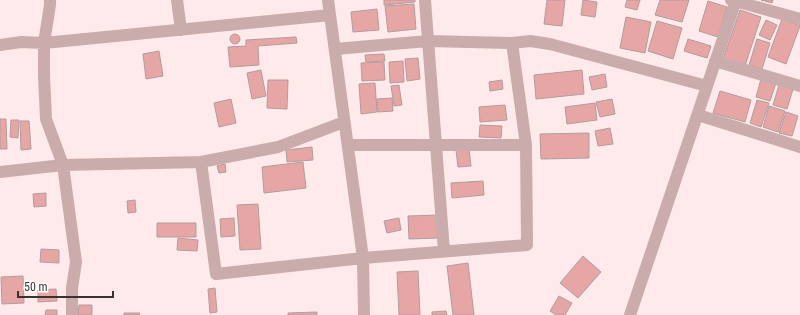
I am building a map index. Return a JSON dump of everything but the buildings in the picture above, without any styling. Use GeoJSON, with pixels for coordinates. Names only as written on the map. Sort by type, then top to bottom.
{"type":"FeatureCollection","features":[{"type":"Feature","properties":{"kind":"street"},"geometry":{"type":"LineString","coordinates":[[50,0],[44,43],[46,119],[63,165],[76,262],[72,288],[72,315]]}},
{"type":"Feature","properties":{"kind":"street"},"geometry":{"type":"LineString","coordinates":[[177,0],[181,30]]}},
{"type":"Feature","properties":{"kind":"street"},"geometry":{"type":"LineString","coordinates":[[328,0],[363,258],[364,315]]}},
{"type":"Feature","properties":{"kind":"street"},"geometry":{"type":"LineString","coordinates":[[424,0],[444,251]]}},
{"type":"Feature","properties":{"kind":"street"},"geometry":{"type":"LineString","coordinates":[[630,315],[698,115],[734,0],[800,19]]}},
{"type":"Feature","properties":{"kind":"street"},"geometry":{"type":"LineString","coordinates":[[0,45],[21,42],[44,43],[330,15]]}},
{"type":"Feature","properties":{"kind":"street"},"geometry":{"type":"LineString","coordinates":[[335,49],[428,41],[512,43],[530,41],[550,44],[707,86]]}},
{"type":"Feature","properties":{"kind":"street"},"geometry":{"type":"LineString","coordinates":[[201,162],[216,274],[363,258],[527,245],[526,145],[512,43]]}},
{"type":"Feature","properties":{"kind":"street"},"geometry":{"type":"LineString","coordinates":[[715,61],[800,86]]}},
{"type":"Feature","properties":{"kind":"street"},"geometry":{"type":"LineString","coordinates":[[698,115],[800,148]]}},
{"type":"Feature","properties":{"kind":"street"},"geometry":{"type":"LineString","coordinates":[[0,172],[63,165],[201,162],[278,147],[344,122]]}},
{"type":"Feature","properties":{"kind":"street"},"geometry":{"type":"LineString","coordinates":[[348,145],[526,145]]}}]}
